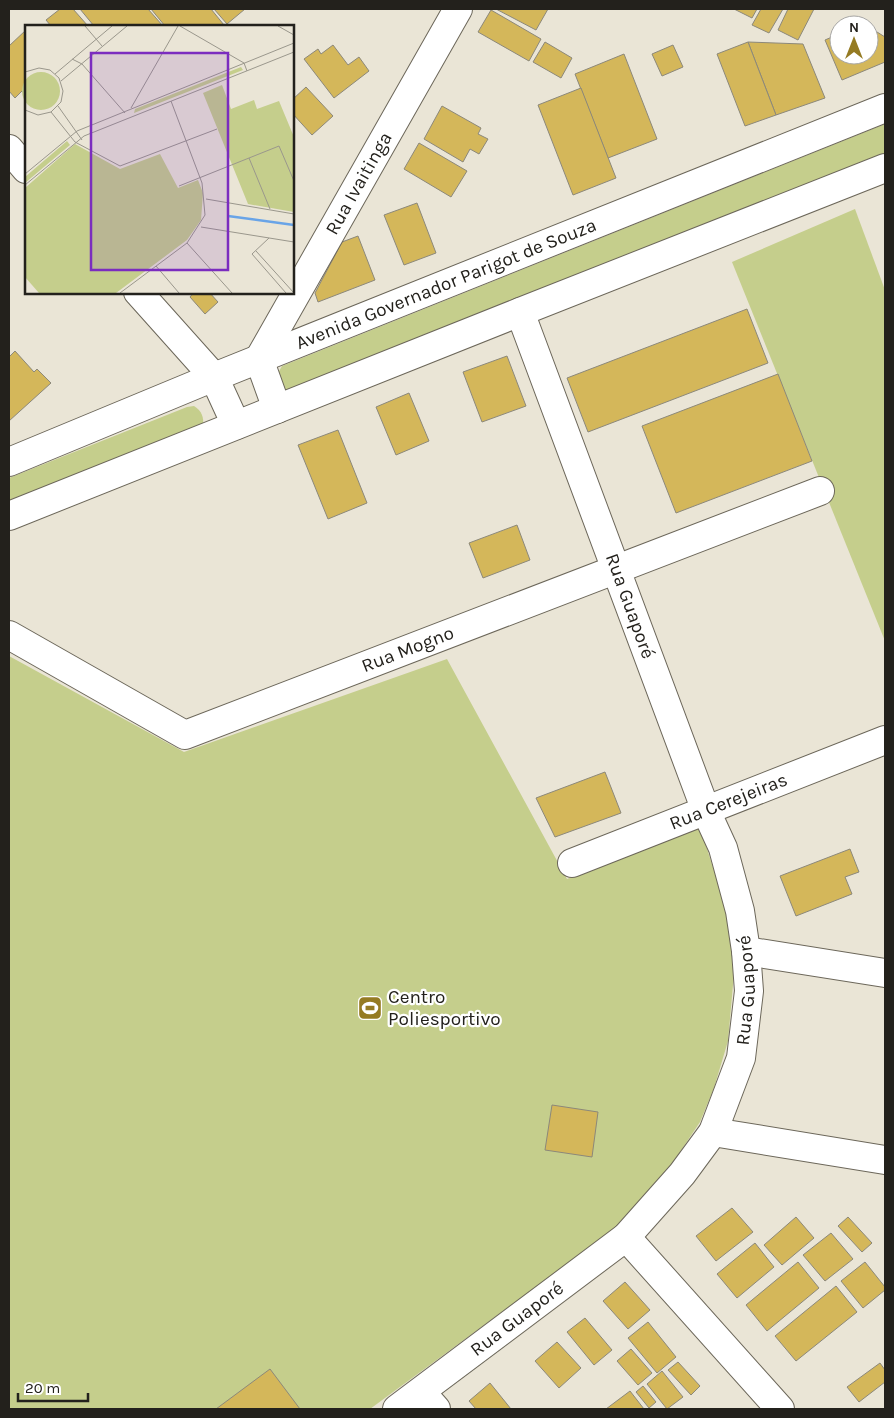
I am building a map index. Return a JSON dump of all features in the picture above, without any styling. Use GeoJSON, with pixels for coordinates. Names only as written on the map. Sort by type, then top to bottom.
{"type":"FeatureCollection","features":[{"type":"Feature","properties":{"kind":"street","name":"Rua Ivaitinga"},"geometry":{"type":"LineString","coordinates":[[259,359],[458,9]]}},
{"type":"Feature","properties":{"kind":"street","name":"Avenida Governador Parigot de Souza"},"geometry":{"type":"LineString","coordinates":[[9,462],[214,377],[885,108]]}},
{"type":"Feature","properties":{"kind":"street"},"geometry":{"type":"LineString","coordinates":[[9,149],[25,168]]}},
{"type":"Feature","properties":{"kind":"street"},"geometry":{"type":"LineString","coordinates":[[9,516],[885,168]]}},
{"type":"Feature","properties":{"kind":"street"},"geometry":{"type":"LineString","coordinates":[[140,294],[214,377],[236,425]]}},
{"type":"Feature","properties":{"kind":"street","name":"Rua Guaporé"},"geometry":{"type":"LineString","coordinates":[[397,1409],[429,1400],[626,1237],[682,1174],[713,1132],[741,1058],[749,991],[740,911],[725,857],[706,811],[520,312]]}},
{"type":"Feature","properties":{"kind":"street"},"geometry":{"type":"LineString","coordinates":[[259,359],[277,409]]}},
{"type":"Feature","properties":{"kind":"street","name":"Rua Mogno"},"geometry":{"type":"LineString","coordinates":[[9,635],[185,735],[820,491]]}},
{"type":"Feature","properties":{"kind":"street","name":"Rua Cerejeiras"},"geometry":{"type":"LineString","coordinates":[[572,863],[885,740]]}},
{"type":"Feature","properties":{"kind":"street"},"geometry":{"type":"LineString","coordinates":[[746,951],[885,973]]}},
{"type":"Feature","properties":{"kind":"street"},"geometry":{"type":"LineString","coordinates":[[713,1132],[885,1160]]}},
{"type":"Feature","properties":{"kind":"street"},"geometry":{"type":"LineString","coordinates":[[626,1237],[780,1409]]}},
{"type":"Feature","properties":{"kind":"green space"},"geometry":{"type":"Polygon","coordinates":[[[885,124],[885,158],[294,395],[281,389],[278,373],[282,366],[885,124]]]}},
{"type":"Feature","properties":{"kind":"green space"},"geometry":{"type":"Polygon","coordinates":[[[855,209],[885,290],[885,641],[732,262],[855,209]]]}},
{"type":"Feature","properties":{"kind":"green space"},"geometry":{"type":"Polygon","coordinates":[[[194,406],[202,415],[203,427],[9,508],[9,478],[187,407],[194,406]]]}},
{"type":"Feature","properties":{"kind":"green space","name":"Centro Poliesportivo"},"geometry":{"type":"Polygon","coordinates":[[[9,656],[184,752],[447,659],[567,879],[700,827],[728,914],[734,974],[728,1041],[714,1088],[700,1122],[668,1170],[624,1222],[370,1409],[9,1409],[9,656]]]}},
{"type":"Feature","properties":{"kind":"building"},"geometry":{"type":"Polygon","coordinates":[[[60,9],[73,9],[87,25],[50,25],[46,20],[60,9]]]}},
{"type":"Feature","properties":{"kind":"building"},"geometry":{"type":"Polygon","coordinates":[[[80,9],[148,9],[162,25],[93,25],[80,9]]]}},
{"type":"Feature","properties":{"kind":"building"},"geometry":{"type":"Polygon","coordinates":[[[151,9],[211,9],[224,25],[164,25],[151,9]]]}},
{"type":"Feature","properties":{"kind":"building"},"geometry":{"type":"Polygon","coordinates":[[[214,9],[245,9],[227,24],[214,9]]]}},
{"type":"Feature","properties":{"kind":"building"},"geometry":{"type":"Polygon","coordinates":[[[496,9],[548,9],[536,30],[496,9]]]}},
{"type":"Feature","properties":{"kind":"building"},"geometry":{"type":"Polygon","coordinates":[[[734,9],[757,9],[752,18],[734,9]]]}},
{"type":"Feature","properties":{"kind":"building"},"geometry":{"type":"Polygon","coordinates":[[[761,9],[783,9],[769,33],[752,25],[761,9]]]}},
{"type":"Feature","properties":{"kind":"building"},"geometry":{"type":"Polygon","coordinates":[[[788,9],[814,9],[798,40],[778,30],[788,9]]]}},
{"type":"Feature","properties":{"kind":"building"},"geometry":{"type":"Polygon","coordinates":[[[491,10],[541,39],[529,61],[478,32],[491,10]]]}},
{"type":"Feature","properties":{"kind":"building"},"geometry":{"type":"Polygon","coordinates":[[[25,31],[25,95],[22,91],[15,98],[9,91],[9,46],[25,31]]]}},
{"type":"Feature","properties":{"kind":"building"},"geometry":{"type":"Polygon","coordinates":[[[879,33],[885,37],[885,62],[879,65],[879,33]]]}},
{"type":"Feature","properties":{"kind":"building"},"geometry":{"type":"Polygon","coordinates":[[[829,38],[829,49],[825,40],[829,38]]]}},
{"type":"Feature","properties":{"kind":"building"},"geometry":{"type":"Polygon","coordinates":[[[545,42],[572,58],[561,78],[533,62],[545,42]]]}},
{"type":"Feature","properties":{"kind":"building"},"geometry":{"type":"Polygon","coordinates":[[[748,42],[803,44],[825,98],[776,115],[748,42]]]}},
{"type":"Feature","properties":{"kind":"building"},"geometry":{"type":"Polygon","coordinates":[[[748,42],[776,115],[745,126],[717,54],[748,42]]]}},
{"type":"Feature","properties":{"kind":"building"},"geometry":{"type":"Polygon","coordinates":[[[333,45],[348,65],[359,57],[369,71],[334,98],[304,59],[318,49],[321,54],[333,45]]]}},
{"type":"Feature","properties":{"kind":"building"},"geometry":{"type":"Polygon","coordinates":[[[673,45],[683,67],[662,76],[652,54],[673,45]]]}},
{"type":"Feature","properties":{"kind":"building"},"geometry":{"type":"Polygon","coordinates":[[[624,54],[657,139],[608,158],[575,74],[624,54]]]}},
{"type":"Feature","properties":{"kind":"building"},"geometry":{"type":"Polygon","coordinates":[[[836,65],[878,65],[842,80],[836,65]]]}},
{"type":"Feature","properties":{"kind":"building"},"geometry":{"type":"Polygon","coordinates":[[[306,87],[333,116],[312,135],[294,115],[294,98],[306,87]]]}},
{"type":"Feature","properties":{"kind":"building"},"geometry":{"type":"Polygon","coordinates":[[[581,88],[616,178],[573,195],[538,105],[581,88]]]}},
{"type":"Feature","properties":{"kind":"building"},"geometry":{"type":"Polygon","coordinates":[[[442,106],[481,128],[478,134],[488,139],[479,154],[470,149],[463,162],[424,139],[442,106]]]}},
{"type":"Feature","properties":{"kind":"building"},"geometry":{"type":"Polygon","coordinates":[[[419,143],[467,171],[451,197],[404,169],[419,143]]]}},
{"type":"Feature","properties":{"kind":"building"},"geometry":{"type":"Polygon","coordinates":[[[417,203],[436,253],[404,265],[384,215],[417,203]]]}},
{"type":"Feature","properties":{"kind":"building"},"geometry":{"type":"Polygon","coordinates":[[[358,236],[375,280],[318,302],[315,293],[342,242],[358,236]]]}},
{"type":"Feature","properties":{"kind":"building"},"geometry":{"type":"Polygon","coordinates":[[[192,294],[211,294],[218,302],[205,314],[190,297],[192,294]]]}},
{"type":"Feature","properties":{"kind":"building"},"geometry":{"type":"Polygon","coordinates":[[[747,309],[768,363],[588,432],[567,378],[747,309]]]}},
{"type":"Feature","properties":{"kind":"building"},"geometry":{"type":"Polygon","coordinates":[[[15,351],[34,372],[37,369],[51,383],[9,421],[9,357],[15,351]]]}},
{"type":"Feature","properties":{"kind":"building"},"geometry":{"type":"Polygon","coordinates":[[[507,356],[526,406],[482,422],[463,372],[507,356]]]}},
{"type":"Feature","properties":{"kind":"building"},"geometry":{"type":"Polygon","coordinates":[[[778,374],[812,461],[676,513],[642,426],[778,374]]]}},
{"type":"Feature","properties":{"kind":"building"},"geometry":{"type":"Polygon","coordinates":[[[409,393],[429,441],[396,455],[376,407],[409,393]]]}},
{"type":"Feature","properties":{"kind":"building"},"geometry":{"type":"Polygon","coordinates":[[[338,430],[367,503],[328,519],[298,445],[338,430]]]}},
{"type":"Feature","properties":{"kind":"building"},"geometry":{"type":"Polygon","coordinates":[[[517,525],[530,560],[483,578],[469,543],[517,525]]]}},
{"type":"Feature","properties":{"kind":"building"},"geometry":{"type":"Polygon","coordinates":[[[605,772],[621,813],[555,837],[536,798],[605,772]]]}},
{"type":"Feature","properties":{"kind":"building"},"geometry":{"type":"Polygon","coordinates":[[[850,849],[859,872],[845,877],[852,894],[796,916],[780,876],[850,849]]]}},
{"type":"Feature","properties":{"kind":"building"},"geometry":{"type":"Polygon","coordinates":[[[552,1105],[598,1112],[592,1157],[545,1150],[552,1105]]]}},
{"type":"Feature","properties":{"kind":"building"},"geometry":{"type":"Polygon","coordinates":[[[732,1208],[753,1232],[716,1261],[696,1236],[732,1208]]]}},
{"type":"Feature","properties":{"kind":"building"},"geometry":{"type":"Polygon","coordinates":[[[796,1217],[814,1238],[782,1265],[764,1245],[796,1217]]]}},
{"type":"Feature","properties":{"kind":"building"},"geometry":{"type":"Polygon","coordinates":[[[848,1217],[872,1243],[862,1252],[838,1226],[848,1217]]]}},
{"type":"Feature","properties":{"kind":"building"},"geometry":{"type":"Polygon","coordinates":[[[831,1233],[853,1259],[825,1281],[803,1255],[831,1233]]]}},
{"type":"Feature","properties":{"kind":"building"},"geometry":{"type":"Polygon","coordinates":[[[755,1243],[774,1267],[737,1298],[717,1274],[755,1243]]]}},
{"type":"Feature","properties":{"kind":"building"},"geometry":{"type":"Polygon","coordinates":[[[798,1262],[819,1288],[767,1331],[746,1305],[798,1262]]]}},
{"type":"Feature","properties":{"kind":"building"},"geometry":{"type":"Polygon","coordinates":[[[865,1262],[885,1287],[885,1290],[863,1308],[841,1281],[865,1262]]]}},
{"type":"Feature","properties":{"kind":"building"},"geometry":{"type":"Polygon","coordinates":[[[625,1282],[650,1310],[628,1329],[603,1301],[625,1282]]]}},
{"type":"Feature","properties":{"kind":"building"},"geometry":{"type":"Polygon","coordinates":[[[836,1286],[857,1312],[796,1361],[775,1336],[836,1286]]]}},
{"type":"Feature","properties":{"kind":"building"},"geometry":{"type":"Polygon","coordinates":[[[585,1318],[612,1350],[594,1365],[567,1332],[585,1318]]]}},
{"type":"Feature","properties":{"kind":"building"},"geometry":{"type":"Polygon","coordinates":[[[648,1322],[676,1357],[657,1373],[628,1338],[648,1322]]]}},
{"type":"Feature","properties":{"kind":"building"},"geometry":{"type":"Polygon","coordinates":[[[557,1342],[581,1368],[559,1388],[535,1361],[557,1342]]]}},
{"type":"Feature","properties":{"kind":"building"},"geometry":{"type":"Polygon","coordinates":[[[631,1349],[652,1373],[638,1385],[617,1361],[631,1349]]]}},
{"type":"Feature","properties":{"kind":"building"},"geometry":{"type":"Polygon","coordinates":[[[678,1362],[700,1386],[691,1395],[668,1370],[678,1362]]]}},
{"type":"Feature","properties":{"kind":"building"},"geometry":{"type":"Polygon","coordinates":[[[880,1363],[885,1370],[885,1382],[859,1402],[847,1387],[880,1363]]]}},
{"type":"Feature","properties":{"kind":"building"},"geometry":{"type":"Polygon","coordinates":[[[270,1369],[300,1409],[216,1409],[270,1369]]]}},
{"type":"Feature","properties":{"kind":"building"},"geometry":{"type":"Polygon","coordinates":[[[662,1371],[683,1397],[667,1409],[647,1384],[662,1371]]]}},
{"type":"Feature","properties":{"kind":"building"},"geometry":{"type":"Polygon","coordinates":[[[490,1383],[511,1409],[476,1409],[469,1401],[490,1383]]]}},
{"type":"Feature","properties":{"kind":"building"},"geometry":{"type":"Polygon","coordinates":[[[643,1386],[656,1402],[649,1408],[636,1392],[643,1386]]]}},
{"type":"Feature","properties":{"kind":"building"},"geometry":{"type":"Polygon","coordinates":[[[630,1391],[644,1409],[606,1409],[630,1391]]]}},
{"type":"Feature","properties":{"kind":"place","name":"Centro Poliesportivo"},"geometry":{"type":"Point","coordinates":[370,1008]}}]}
